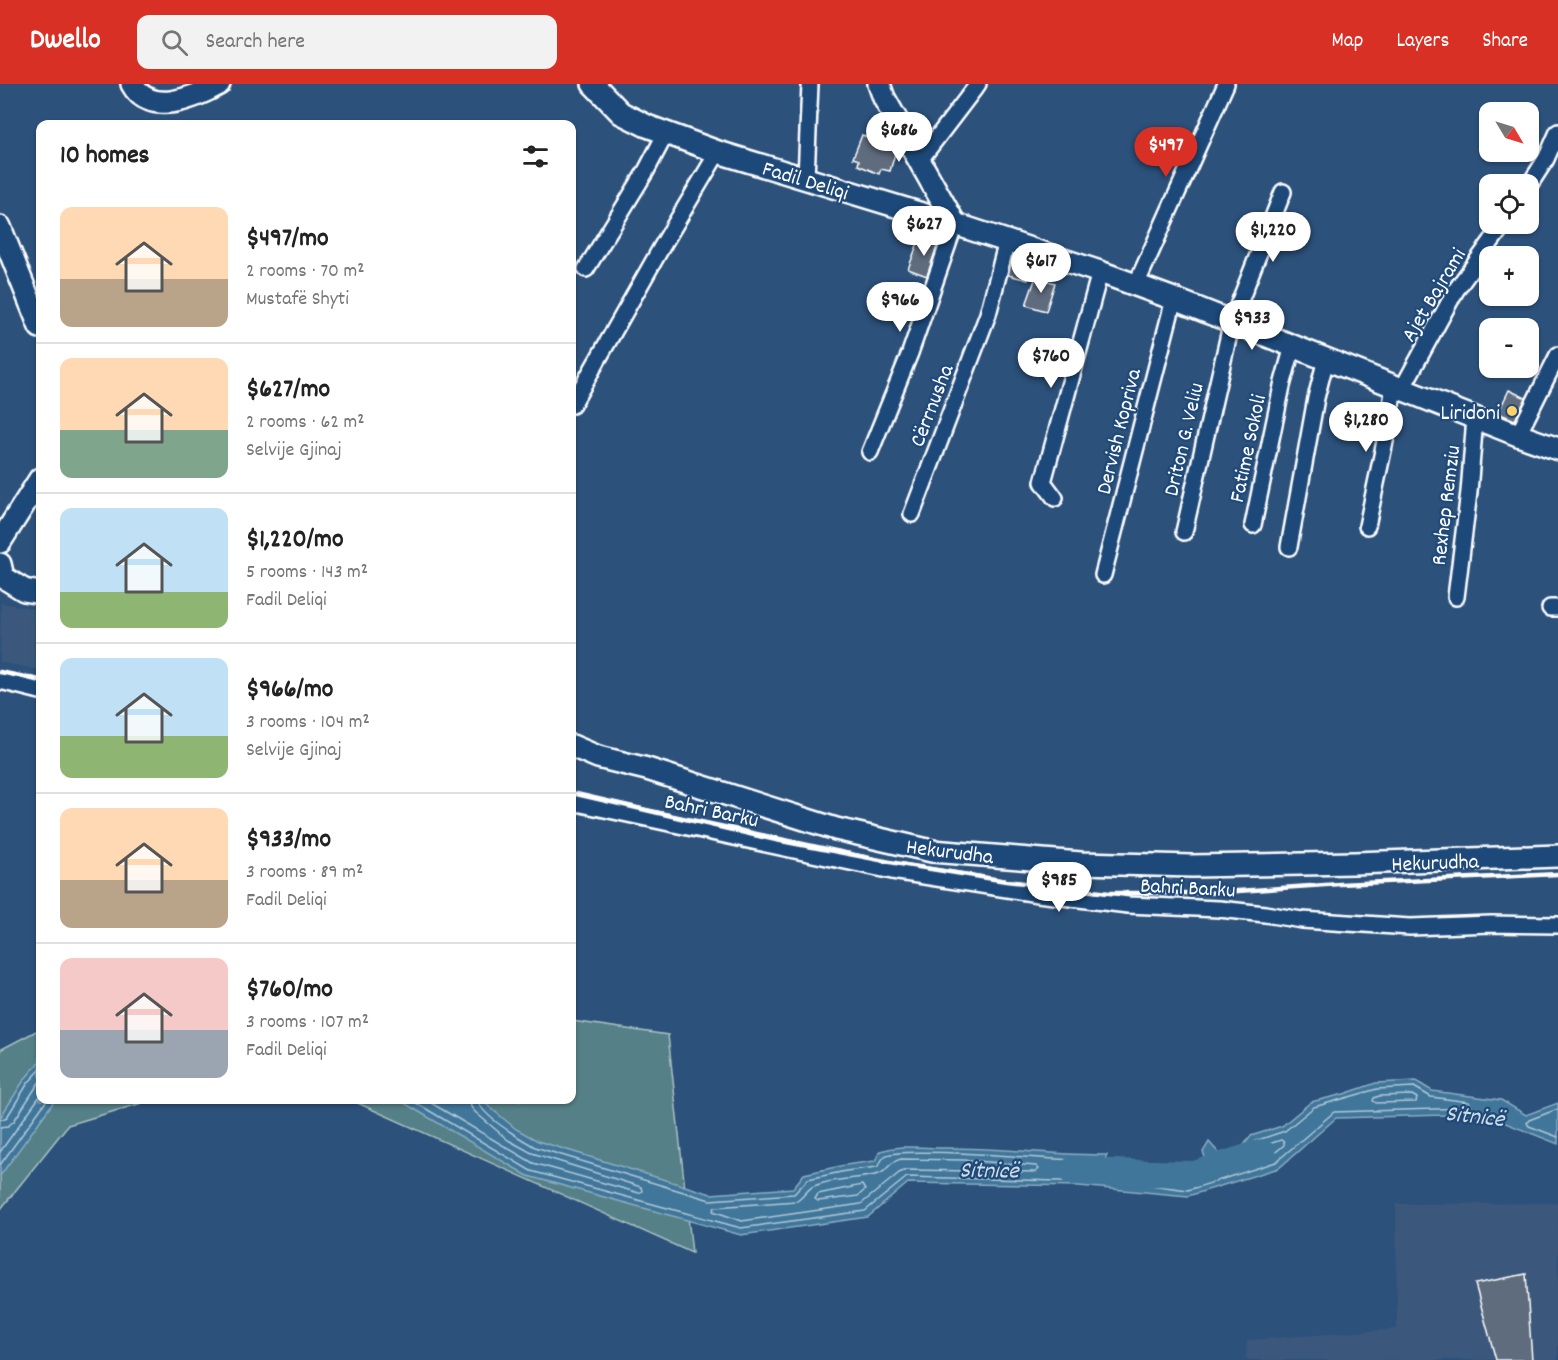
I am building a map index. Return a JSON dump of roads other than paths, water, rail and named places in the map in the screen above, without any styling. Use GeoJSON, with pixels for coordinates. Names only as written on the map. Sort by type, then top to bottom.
{"type":"FeatureCollection","features":[{"type":"Feature","properties":{"kind":"street"},"geometry":{"type":"LineString","coordinates":[[132,84],[135,90],[151,100],[172,102],[188,99],[219,84]]}},
{"type":"Feature","properties":{"kind":"street","name":"Fadil Deliqi"},"geometry":{"type":"LineString","coordinates":[[594,84],[621,113],[647,126],[718,152],[955,224],[1100,272],[1232,321],[1558,449]]}},
{"type":"Feature","properties":{"kind":"street"},"geometry":{"type":"LineString","coordinates":[[806,178],[810,84]]}},
{"type":"Feature","properties":{"kind":"street"},"geometry":{"type":"LineString","coordinates":[[870,452],[910,353],[955,224],[884,98],[879,84]]}},
{"type":"Feature","properties":{"kind":"street"},"geometry":{"type":"LineString","coordinates":[[920,160],[978,84]]}},
{"type":"Feature","properties":{"kind":"street"},"geometry":{"type":"LineString","coordinates":[[1136,285],[1226,84]]}},
{"type":"Feature","properties":{"kind":"street"},"geometry":{"type":"LineString","coordinates":[[1536,174],[1558,132]]}},
{"type":"Feature","properties":{"kind":"street"},"geometry":{"type":"LineString","coordinates":[[586,269],[646,171],[666,133]]}},
{"type":"Feature","properties":{"kind":"street"},"geometry":{"type":"LineString","coordinates":[[576,398],[718,152]]}},
{"type":"Feature","properties":{"kind":"street"},"geometry":{"type":"LineString","coordinates":[[1232,321],[1283,192]]}},
{"type":"Feature","properties":{"kind":"street"},"geometry":{"type":"LineString","coordinates":[[0,227],[36,317]]}},
{"type":"Feature","properties":{"kind":"street","name":"Ajet Bajrami"},"geometry":{"type":"LineString","coordinates":[[1367,526],[1398,387],[1456,290],[1497,234]]}},
{"type":"Feature","properties":{"kind":"street","name":"Cërrnusha"},"geometry":{"type":"LineString","coordinates":[[912,514],[984,324],[1007,242]]}},
{"type":"Feature","properties":{"kind":"street"},"geometry":{"type":"LineString","coordinates":[[1055,498],[1044,482],[1100,272]]}},
{"type":"Feature","properties":{"kind":"street","name":"Dervish Kopriva"},"geometry":{"type":"LineString","coordinates":[[1103,575],[1174,299]]}},
{"type":"Feature","properties":{"kind":"street","name":"Driton G. Veliu"},"geometry":{"type":"LineString","coordinates":[[1184,532],[1232,321]]}},
{"type":"Feature","properties":{"kind":"street","name":"Fatime Sokoli"},"geometry":{"type":"LineString","coordinates":[[1253,525],[1282,386],[1293,346]]}},
{"type":"Feature","properties":{"kind":"street"},"geometry":{"type":"LineString","coordinates":[[1518,435],[1558,355]]}},
{"type":"Feature","properties":{"kind":"street"},"geometry":{"type":"LineString","coordinates":[[1289,548],[1314,408],[1326,359]]}},
{"type":"Feature","properties":{"kind":"street","name":"Rexhep Remziu"},"geometry":{"type":"LineString","coordinates":[[1456,597],[1476,418]]}},
{"type":"Feature","properties":{"kind":"street"},"geometry":{"type":"LineString","coordinates":[[0,542],[36,485]]}},
{"type":"Feature","properties":{"kind":"street"},"geometry":{"type":"LineString","coordinates":[[0,564],[6,585],[36,592]]}},
{"type":"Feature","properties":{"kind":"street"},"geometry":{"type":"LineString","coordinates":[[0,681],[36,690]]}},
{"type":"Feature","properties":{"kind":"street","name":"Hekurudha"},"geometry":{"type":"LineString","coordinates":[[576,748],[836,829],[932,851],[1082,863],[1192,866],[1558,856]]}},
{"type":"Feature","properties":{"kind":"street","name":"Bahri Barku"},"geometry":{"type":"LineString","coordinates":[[576,803],[892,871],[1038,894],[1128,905],[1219,909],[1302,920],[1410,927],[1491,924],[1558,925]]}},
{"type":"Feature","properties":{"kind":"water"},"geometry":{"type":"Polygon","coordinates":[[[36,1066],[36,1104],[52,1104],[0,1176],[0,1118],[36,1066]]]}},
{"type":"Feature","properties":{"kind":"water"},"geometry":{"type":"Polygon","coordinates":[[[1416,1081],[1432,1091],[1501,1100],[1526,1115],[1558,1103],[1558,1144],[1483,1114],[1336,1118],[1279,1168],[1188,1196],[1079,1186],[908,1183],[868,1217],[741,1235],[528,1176],[406,1104],[486,1104],[516,1129],[538,1141],[711,1194],[793,1188],[804,1174],[875,1161],[880,1151],[903,1147],[1107,1155],[1102,1169],[1116,1181],[1147,1178],[1152,1161],[1181,1170],[1207,1162],[1203,1152],[1209,1142],[1229,1164],[1251,1136],[1282,1126],[1311,1102],[1376,1083],[1416,1081]]]}},
{"type":"Feature","properties":{"kind":"waterway","name":"Sitnicë"},"geometry":{"type":"LineString","coordinates":[[1071,1171],[1194,1174],[1262,1152]]}},
{"type":"Feature","properties":{"kind":"railway"},"geometry":{"type":"LineString","coordinates":[[0,672],[36,679]]}},
{"type":"Feature","properties":{"kind":"railway"},"geometry":{"type":"LineString","coordinates":[[576,794],[776,840],[906,865],[1006,881],[1109,893],[1208,893],[1340,884],[1558,874]]}},
{"type":"Feature","properties":{"kind":"place","name":"Liridoni"},"geometry":{"type":"Point","coordinates":[1512,411]}}]}
